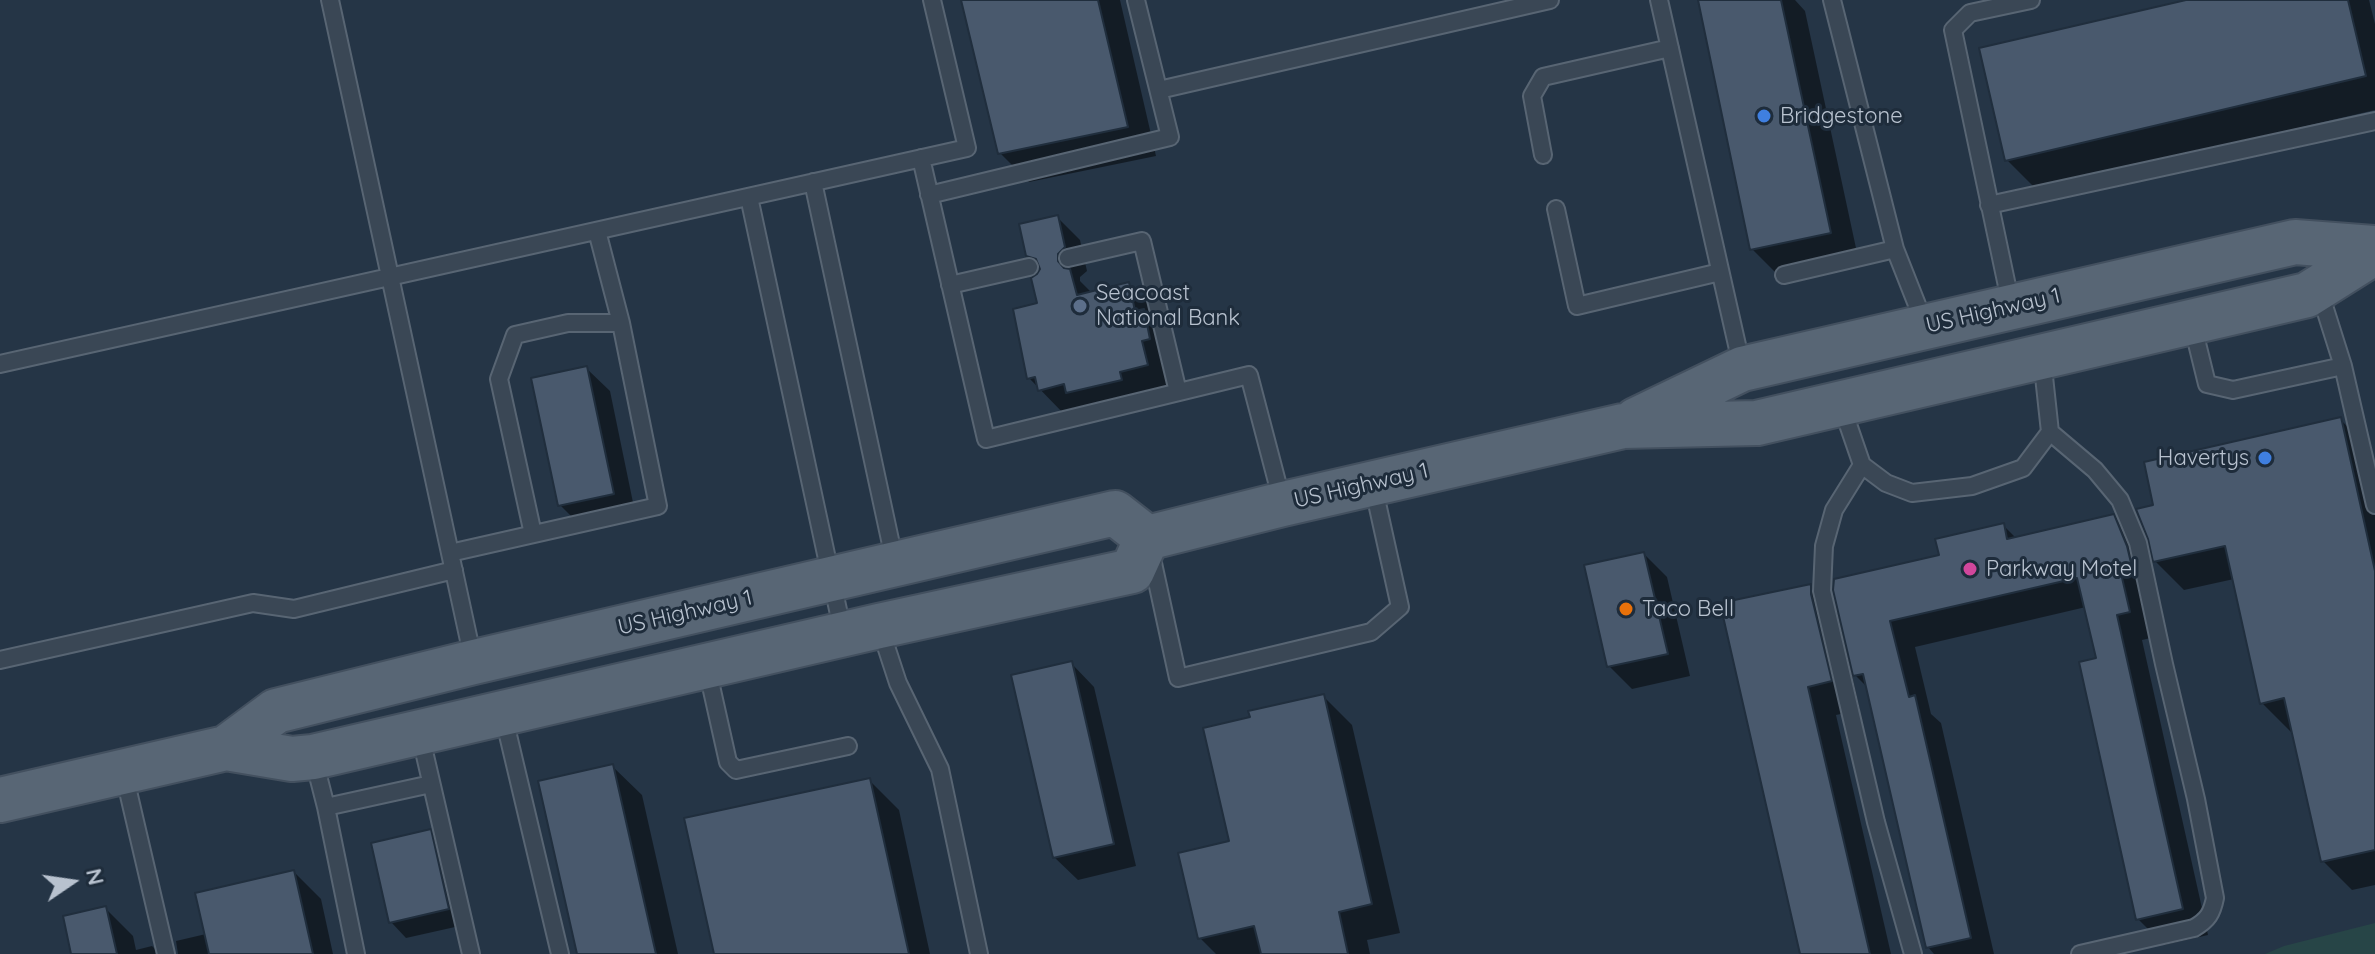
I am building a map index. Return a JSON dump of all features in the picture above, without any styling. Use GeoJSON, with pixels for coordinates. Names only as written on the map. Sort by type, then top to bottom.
{"type":"FeatureCollection","features":[{"type":"Feature","properties":{"kind":"main road","name":"US Highway 1"},"geometry":{"type":"LineString","coordinates":[[1623,426],[1742,369],[2295,242],[2375,250]]}},
{"type":"Feature","properties":{"kind":"main road","name":"US Highway 1"},"geometry":{"type":"LineString","coordinates":[[1147,538],[1623,426],[1757,423],[2307,295],[2375,250]]}},
{"type":"Feature","properties":{"kind":"main road","name":"US Highway 1"},"geometry":{"type":"LineString","coordinates":[[226,748],[276,711],[1115,513],[1147,538]]}},
{"type":"Feature","properties":{"kind":"main road","name":"US Highway 1"},"geometry":{"type":"LineString","coordinates":[[0,800],[226,748],[292,759],[313,757],[1132,571],[1147,538]]}},
{"type":"Feature","properties":{"kind":"lane"},"geometry":{"type":"LineString","coordinates":[[330,0],[474,662]]}},
{"type":"Feature","properties":{"kind":"lane"},"geometry":{"type":"LineString","coordinates":[[0,364],[967,148],[932,0]]}},
{"type":"Feature","properties":{"kind":"lane"},"geometry":{"type":"LineString","coordinates":[[929,195],[1170,137],[1136,0]]}},
{"type":"Feature","properties":{"kind":"lane"},"geometry":{"type":"LineString","coordinates":[[1159,90],[1550,0]]}},
{"type":"Feature","properties":{"kind":"lane"},"geometry":{"type":"LineString","coordinates":[[1659,0],[1742,369]]}},
{"type":"Feature","properties":{"kind":"lane"},"geometry":{"type":"LineString","coordinates":[[1832,0],[1895,249],[1925,327]]}},
{"type":"Feature","properties":{"kind":"lane"},"geometry":{"type":"LineString","coordinates":[[2012,307],[1953,30],[1970,13],[2031,0]]}},
{"type":"Feature","properties":{"kind":"lane"},"geometry":{"type":"LineString","coordinates":[[1543,155],[1532,96],[1543,77],[1670,48]]}},
{"type":"Feature","properties":{"kind":"lane"},"geometry":{"type":"LineString","coordinates":[[1989,205],[2375,121]]}},
{"type":"Feature","properties":{"kind":"lane"},"geometry":{"type":"LineString","coordinates":[[921,158],[986,439],[1249,375],[1283,504]]}},
{"type":"Feature","properties":{"kind":"lane"},"geometry":{"type":"LineString","coordinates":[[813,182],[895,564]]}},
{"type":"Feature","properties":{"kind":"lane"},"geometry":{"type":"LineString","coordinates":[[749,197],[832,579],[898,683],[940,769],[979,954]]}},
{"type":"Feature","properties":{"kind":"lane"},"geometry":{"type":"LineString","coordinates":[[1556,209],[1577,306],[1720,272]]}},
{"type":"Feature","properties":{"kind":"lane"},"geometry":{"type":"LineString","coordinates":[[450,553],[658,506],[621,323],[597,231]]}},
{"type":"Feature","properties":{"kind":"lane"},"geometry":{"type":"LineString","coordinates":[[1068,258],[1142,241],[1178,392]]}},
{"type":"Feature","properties":{"kind":"lane"},"geometry":{"type":"LineString","coordinates":[[1784,275],[1895,249]]}},
{"type":"Feature","properties":{"kind":"lane"},"geometry":{"type":"LineString","coordinates":[[950,285],[1029,267]]}},
{"type":"Feature","properties":{"kind":"lane"},"geometry":{"type":"LineString","coordinates":[[2319,287],[2343,366],[2375,505]]}},
{"type":"Feature","properties":{"kind":"lane"},"geometry":{"type":"LineString","coordinates":[[2191,322],[2207,384],[2233,390],[2343,366]]}},
{"type":"Feature","properties":{"kind":"lane"},"geometry":{"type":"LineString","coordinates":[[533,534],[499,379],[515,335],[568,323],[621,323]]}},
{"type":"Feature","properties":{"kind":"lane"},"geometry":{"type":"LineString","coordinates":[[1841,403],[1862,465],[1886,483],[1912,493],[1972,486],[2023,468],[2050,432],[2042,356]]}},
{"type":"Feature","properties":{"kind":"lane"},"geometry":{"type":"LineString","coordinates":[[2050,432],[2095,470],[2120,500],[2138,543],[2196,799],[2215,898],[2207,920],[2194,928],[2080,954]]}},
{"type":"Feature","properties":{"kind":"lane"},"geometry":{"type":"LineString","coordinates":[[1862,465],[1834,510],[1824,546],[1822,591],[1876,822],[1913,954]]}},
{"type":"Feature","properties":{"kind":"lane"},"geometry":{"type":"LineString","coordinates":[[1147,538],[1178,678],[1371,632],[1400,607],[1372,483]]}},
{"type":"Feature","properties":{"kind":"lane"},"geometry":{"type":"LineString","coordinates":[[0,660],[253,603],[294,609],[454,570]]}},
{"type":"Feature","properties":{"kind":"lane"},"geometry":{"type":"LineString","coordinates":[[707,666],[728,762],[736,770],[848,746]]}},
{"type":"Feature","properties":{"kind":"lane"},"geometry":{"type":"LineString","coordinates":[[502,713],[560,954]]}},
{"type":"Feature","properties":{"kind":"lane"},"geometry":{"type":"LineString","coordinates":[[419,732],[471,954]]}},
{"type":"Feature","properties":{"kind":"lane"},"geometry":{"type":"LineString","coordinates":[[313,757],[356,954]]}},
{"type":"Feature","properties":{"kind":"lane"},"geometry":{"type":"LineString","coordinates":[[124,772],[166,954]]}},
{"type":"Feature","properties":{"kind":"lane"},"geometry":{"type":"LineString","coordinates":[[326,807],[431,784]]}},
{"type":"Feature","properties":{"kind":"green space"},"geometry":{"type":"Polygon","coordinates":[[[2375,923],[2375,954],[2265,954],[2284,946],[2375,923]]]}},
{"type":"Feature","properties":{"kind":"building"},"geometry":{"type":"Polygon","coordinates":[[[961,0],[1098,0],[1128,127],[998,154],[961,0]]]}},
{"type":"Feature","properties":{"kind":"building","name":"Bridgestone"},"geometry":{"type":"Polygon","coordinates":[[[1698,0],[1781,0],[1831,233],[1750,250],[1698,0]]]}},
{"type":"Feature","properties":{"kind":"building"},"geometry":{"type":"Polygon","coordinates":[[[2186,0],[2348,0],[2366,76],[2005,161],[1979,48],[2186,0]]]}},
{"type":"Feature","properties":{"kind":"building","name":"Seacoast National Bank"},"geometry":{"type":"Polygon","coordinates":[[[1058,215],[1065,247],[1058,254],[1058,261],[1064,268],[1070,269],[1077,295],[1129,282],[1135,311],[1144,309],[1150,339],[1142,341],[1148,365],[1120,372],[1122,380],[1066,393],[1064,384],[1038,391],[1035,377],[1027,379],[1013,309],[1037,303],[1031,278],[1040,269],[1036,259],[1026,256],[1019,224],[1058,215]]]}},
{"type":"Feature","properties":{"kind":"building"},"geometry":{"type":"Polygon","coordinates":[[[587,366],[614,494],[558,506],[531,378],[587,366]]]}},
{"type":"Feature","properties":{"kind":"building"},"geometry":{"type":"Polygon","coordinates":[[[2341,417],[2375,571],[2375,850],[2321,862],[2284,698],[2260,704],[2225,546],[2153,562],[2136,509],[2153,505],[2144,462],[2341,417]]]}},
{"type":"Feature","properties":{"kind":"building"},"geometry":{"type":"Polygon","coordinates":[[[2114,514],[2132,567],[2120,569],[2130,612],[2117,615],[2183,909],[2136,920],[2079,662],[2096,658],[2077,578],[1890,621],[1909,697],[1915,695],[1971,938],[1926,948],[1863,674],[1853,676],[1833,590],[1834,579],[1939,555],[1935,539],[2004,523],[2007,539],[2114,514]]]}},
{"type":"Feature","properties":{"kind":"building","name":"Taco Bell"},"geometry":{"type":"Polygon","coordinates":[[[1644,552],[1668,654],[1607,667],[1584,565],[1644,552]]]}},
{"type":"Feature","properties":{"kind":"building"},"geometry":{"type":"Polygon","coordinates":[[[1811,584],[1832,681],[1808,687],[1870,954],[1800,954],[1720,603],[1811,584]]]}},
{"type":"Feature","properties":{"kind":"building"},"geometry":{"type":"Polygon","coordinates":[[[1072,661],[1114,844],[1053,858],[1011,675],[1072,661]]]}},
{"type":"Feature","properties":{"kind":"building"},"geometry":{"type":"Polygon","coordinates":[[[1324,694],[1372,904],[1339,912],[1348,954],[1261,954],[1254,926],[1198,939],[1178,853],[1229,841],[1203,728],[1250,717],[1248,711],[1324,694]]]}},
{"type":"Feature","properties":{"kind":"building"},"geometry":{"type":"Polygon","coordinates":[[[613,764],[656,954],[577,954],[538,781],[613,764]]]}},
{"type":"Feature","properties":{"kind":"building"},"geometry":{"type":"Polygon","coordinates":[[[870,778],[909,954],[714,954],[684,818],[870,778]]]}},
{"type":"Feature","properties":{"kind":"building"},"geometry":{"type":"Polygon","coordinates":[[[431,829],[449,909],[389,923],[371,843],[431,829]]]}},
{"type":"Feature","properties":{"kind":"building"},"geometry":{"type":"Polygon","coordinates":[[[294,870],[313,954],[209,954],[195,893],[294,870]]]}},
{"type":"Feature","properties":{"kind":"building"},"geometry":{"type":"Polygon","coordinates":[[[106,906],[117,954],[71,954],[63,916],[106,906]]]}},
{"type":"Feature","properties":{"kind":"place","name":"Bridgestone"},"geometry":{"type":"Point","coordinates":[1764,116]}},
{"type":"Feature","properties":{"kind":"place","name":"Seacoast National Bank"},"geometry":{"type":"Point","coordinates":[1080,306]}},
{"type":"Feature","properties":{"kind":"place","name":"Havertys"},"geometry":{"type":"Point","coordinates":[2265,458]}},
{"type":"Feature","properties":{"kind":"place","name":"Parkway Motel"},"geometry":{"type":"Point","coordinates":[1970,569]}},
{"type":"Feature","properties":{"kind":"place","name":"Taco Bell"},"geometry":{"type":"Point","coordinates":[1626,609]}}]}
